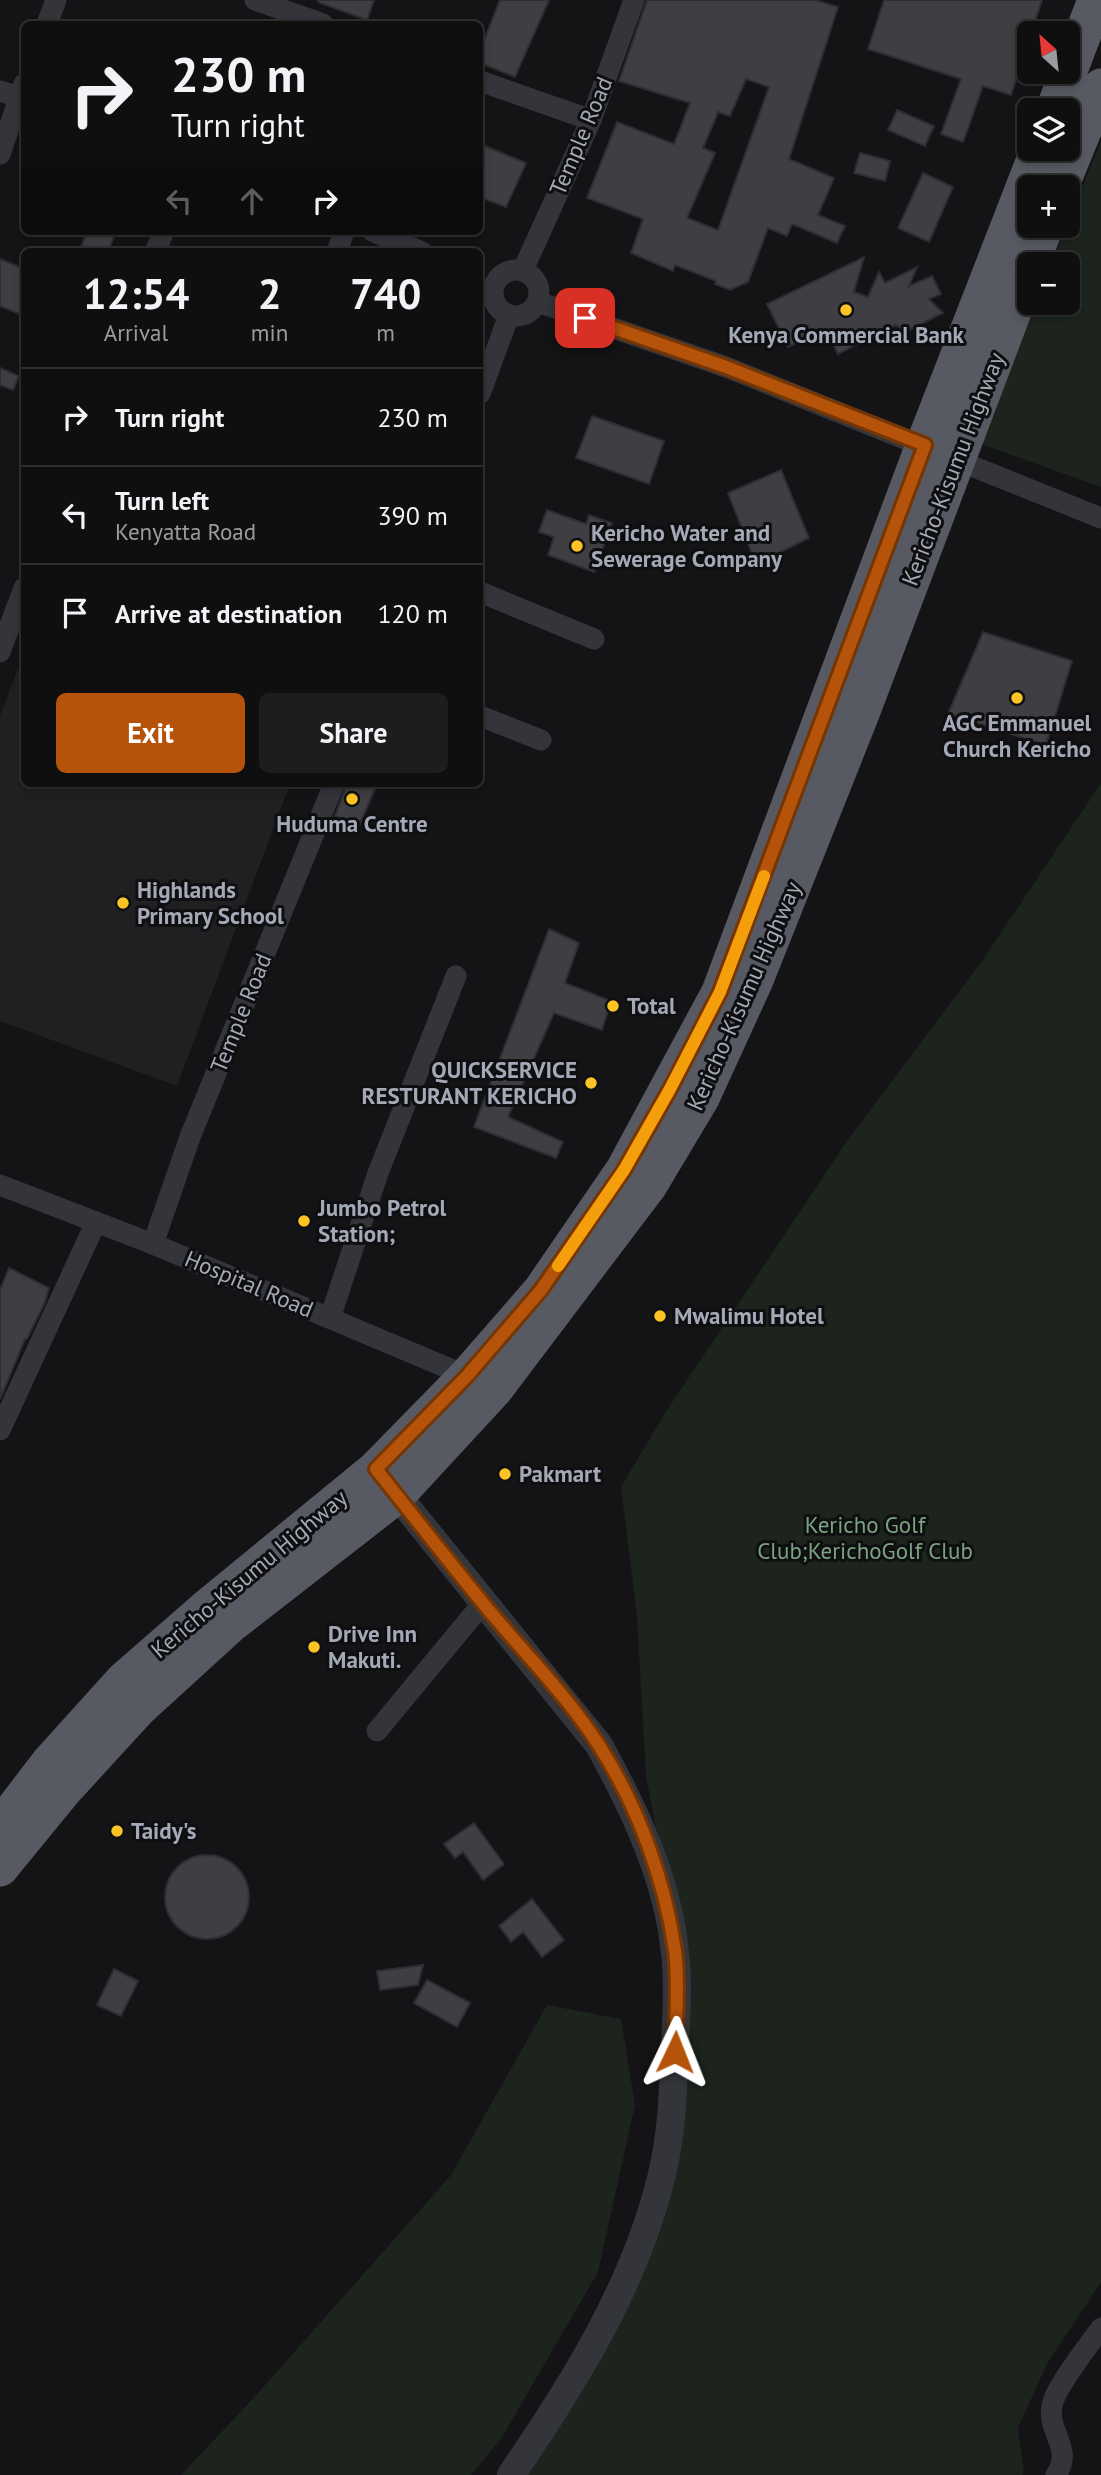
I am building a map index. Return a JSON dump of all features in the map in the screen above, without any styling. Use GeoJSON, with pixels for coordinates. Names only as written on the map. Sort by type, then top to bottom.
{"type":"FeatureCollection","features":[{"type":"Feature","properties":{"kind":"highway"},"geometry":{"type":"LineString","coordinates":[[1059,98],[1096,0]]}},
{"type":"Feature","properties":{"kind":"highway"},"geometry":{"type":"LineString","coordinates":[[1065,175],[1101,87]]}},
{"type":"Feature","properties":{"kind":"highway","name":"Kericho-Kisumu Highway"},"geometry":{"type":"LineString","coordinates":[[940,452],[1035,161]]}},
{"type":"Feature","properties":{"kind":"highway","name":"Kericho-Kisumu Highway"},"geometry":{"type":"LineString","coordinates":[[0,1868],[63,1790],[139,1708],[387,1482],[481,1383],[624,1170],[720,992],[940,452],[1017,294]]}},
{"type":"Feature","properties":{"kind":"highway","name":"Kericho-Kisumu Highway"},"geometry":{"type":"LineString","coordinates":[[0,1827],[49,1763],[124,1680],[210,1605],[387,1482]]}},
{"type":"Feature","properties":{"kind":"street"},"geometry":{"type":"LineString","coordinates":[[48,21],[56,0]]}},
{"type":"Feature","properties":{"kind":"street"},"geometry":{"type":"LineString","coordinates":[[255,0],[314,21]]}},
{"type":"Feature","properties":{"kind":"street","name":"Temple Road"},"geometry":{"type":"LineString","coordinates":[[523,270],[591,120],[634,0]]}},
{"type":"Feature","properties":{"kind":"street"},"geometry":{"type":"LineString","coordinates":[[483,81],[591,120]]}},
{"type":"Feature","properties":{"kind":"street"},"geometry":{"type":"LineString","coordinates":[[0,153],[17,93]]}},
{"type":"Feature","properties":{"kind":"street"},"geometry":{"type":"LineString","coordinates":[[382,235],[412,248]]}},
{"type":"Feature","properties":{"kind":"street"},"geometry":{"type":"LineString","coordinates":[[523,270],[537,281],[538,302],[527,313],[509,315],[496,305],[487,279],[506,271],[523,270]]}},
{"type":"Feature","properties":{"kind":"street"},"geometry":{"type":"LineString","coordinates":[[538,302],[726,367],[1101,517]]}},
{"type":"Feature","properties":{"kind":"street"},"geometry":{"type":"LineString","coordinates":[[483,386],[509,315]]}},
{"type":"Feature","properties":{"kind":"street"},"geometry":{"type":"LineString","coordinates":[[483,593],[594,639]]}},
{"type":"Feature","properties":{"kind":"street"},"geometry":{"type":"LineString","coordinates":[[7,645],[21,598]]}},
{"type":"Feature","properties":{"kind":"street"},"geometry":{"type":"LineString","coordinates":[[483,717],[541,740]]}},
{"type":"Feature","properties":{"kind":"street","name":"Temple Road"},"geometry":{"type":"LineString","coordinates":[[153,1244],[190,1138],[333,787]]}},
{"type":"Feature","properties":{"kind":"street"},"geometry":{"type":"LineString","coordinates":[[330,1318],[378,1173],[456,976]]}},
{"type":"Feature","properties":{"kind":"street","name":"Hospital Road"},"geometry":{"type":"LineString","coordinates":[[0,1185],[153,1244],[481,1383]]}},
{"type":"Feature","properties":{"kind":"street"},"geometry":{"type":"LineString","coordinates":[[0,1430],[96,1222]]}},
{"type":"Feature","properties":{"kind":"street"},"geometry":{"type":"LineString","coordinates":[[387,1482],[599,1745],[625,1792],[649,1850],[668,1912],[676,1954],[673,2106],[663,2173],[641,2242],[604,2324],[554,2411],[511,2475]]}},
{"type":"Feature","properties":{"kind":"street"},"geometry":{"type":"LineString","coordinates":[[377,1731],[483,1603]]}},
{"type":"Feature","properties":{"kind":"street"},"geometry":{"type":"LineString","coordinates":[[1056,2475],[1064,2454],[1051,2415],[1053,2400],[1101,2328]]}},
{"type":"Feature","properties":{"kind":"shaded area","name":"Highlands Primary School"},"geometry":{"type":"Polygon","coordinates":[[[18,669],[21,670],[21,787],[289,787],[177,1086],[0,1021],[0,716],[18,669]]]}},
{"type":"Feature","properties":{"kind":"green space"},"geometry":{"type":"Polygon","coordinates":[[[1101,141],[1101,487],[978,443],[1030,315],[1080,315],[1080,252],[1056,252],[1062,238],[1080,238],[1080,193],[1101,141]]]}},
{"type":"Feature","properties":{"kind":"green space","name":"Kericho Golf Club;KerichoGolf Club"},"geometry":{"type":"Polygon","coordinates":[[[1101,783],[1101,2282],[1047,2364],[1018,2428],[1024,2473],[1022,2475],[515,2475],[668,2174],[672,1911],[646,1776],[637,1616],[621,1487],[665,1413],[847,1141],[982,961],[1101,783]]]}},
{"type":"Feature","properties":{"kind":"green space"},"geometry":{"type":"Polygon","coordinates":[[[547,2005],[621,2019],[635,2105],[598,2272],[501,2439],[471,2475],[181,2475],[259,2392],[451,2175],[547,2005]]]}},
{"type":"Feature","properties":{"kind":"building"},"geometry":{"type":"Polygon","coordinates":[[[318,0],[374,0],[367,20],[318,0]]]}},
{"type":"Feature","properties":{"kind":"building"},"geometry":{"type":"Polygon","coordinates":[[[500,0],[549,0],[515,77],[483,64],[483,42],[500,0]]]}},
{"type":"Feature","properties":{"kind":"building"},"geometry":{"type":"Polygon","coordinates":[[[647,0],[815,0],[838,7],[789,159],[834,178],[818,215],[845,226],[837,243],[792,224],[787,236],[768,228],[748,282],[730,290],[715,284],[716,281],[675,265],[673,271],[631,253],[643,219],[587,198],[617,122],[674,144],[690,103],[619,81],[647,0]],[[746,79],[730,116],[718,112],[703,148],[715,153],[687,218],[718,230],[769,87],[746,79]]]}},
{"type":"Feature","properties":{"kind":"building"},"geometry":{"type":"Polygon","coordinates":[[[884,0],[1042,0],[1035,21],[1017,21],[1017,77],[1011,95],[983,86],[963,142],[941,134],[961,79],[868,49],[884,0]]]}},
{"type":"Feature","properties":{"kind":"building"},"geometry":{"type":"Polygon","coordinates":[[[897,110],[934,126],[925,146],[888,130],[897,110]]]}},
{"type":"Feature","properties":{"kind":"building"},"geometry":{"type":"Polygon","coordinates":[[[483,145],[526,163],[506,207],[483,198],[483,145]]]}},
{"type":"Feature","properties":{"kind":"building"},"geometry":{"type":"Polygon","coordinates":[[[860,153],[890,161],[885,181],[854,173],[860,153]]]}},
{"type":"Feature","properties":{"kind":"building"},"geometry":{"type":"Polygon","coordinates":[[[923,173],[953,187],[929,242],[898,228],[923,173]]]}},
{"type":"Feature","properties":{"kind":"building"},"geometry":{"type":"Polygon","coordinates":[[[86,235],[114,235],[110,248],[81,248],[86,235]]]}},
{"type":"Feature","properties":{"kind":"building"},"geometry":{"type":"Polygon","coordinates":[[[864,257],[854,292],[868,297],[879,272],[885,283],[917,267],[909,286],[932,276],[941,294],[929,299],[943,313],[905,332],[896,325],[838,354],[826,329],[788,347],[767,304],[864,257]]]}},
{"type":"Feature","properties":{"kind":"building"},"geometry":{"type":"Polygon","coordinates":[[[0,259],[21,268],[21,315],[0,306],[0,259]]]}},
{"type":"Feature","properties":{"kind":"building"},"geometry":{"type":"Polygon","coordinates":[[[0,368],[19,376],[13,390],[0,385],[0,368]]]}},
{"type":"Feature","properties":{"kind":"building"},"geometry":{"type":"Polygon","coordinates":[[[592,416],[664,441],[649,484],[576,458],[592,416]]]}},
{"type":"Feature","properties":{"kind":"building"},"geometry":{"type":"Polygon","coordinates":[[[781,470],[809,538],[756,564],[728,493],[781,470]]]}},
{"type":"Feature","properties":{"kind":"building","name":"Kericho Water and Sewerage Company"},"geometry":{"type":"Polygon","coordinates":[[[547,510],[586,524],[589,515],[612,523],[594,572],[548,555],[554,537],[539,532],[547,510]]]}},
{"type":"Feature","properties":{"kind":"building"},"geometry":{"type":"Polygon","coordinates":[[[983,632],[1072,661],[1046,745],[948,714],[983,632]]]}},
{"type":"Feature","properties":{"kind":"building","name":"Huduma Centre"},"geometry":{"type":"Polygon","coordinates":[[[346,787],[376,787],[359,826],[335,816],[346,787]]]}},
{"type":"Feature","properties":{"kind":"building"},"geometry":{"type":"Polygon","coordinates":[[[549,929],[579,943],[565,983],[611,1001],[602,1030],[554,1013],[508,1117],[563,1142],[556,1158],[474,1127],[549,929]]]}},
{"type":"Feature","properties":{"kind":"building"},"geometry":{"type":"Polygon","coordinates":[[[9,1268],[49,1288],[0,1399],[0,1290],[9,1268]]]}},
{"type":"Feature","properties":{"kind":"building"},"geometry":{"type":"Polygon","coordinates":[[[474,1823],[504,1864],[483,1880],[463,1852],[455,1858],[444,1844],[474,1823]]]}},
{"type":"Feature","properties":{"kind":"building"},"geometry":{"type":"Polygon","coordinates":[[[207,1855],[223,1858],[237,1867],[246,1881],[249,1897],[246,1913],[237,1927],[223,1936],[207,1939],[191,1936],[177,1927],[168,1913],[165,1897],[168,1881],[177,1867],[191,1858],[207,1855]]]}},
{"type":"Feature","properties":{"kind":"building"},"geometry":{"type":"Polygon","coordinates":[[[532,1899],[564,1940],[542,1957],[523,1932],[511,1942],[499,1926],[532,1899]]]}},
{"type":"Feature","properties":{"kind":"building"},"geometry":{"type":"Polygon","coordinates":[[[423,1965],[418,1985],[380,1990],[377,1971],[423,1965]]]}},
{"type":"Feature","properties":{"kind":"building"},"geometry":{"type":"Polygon","coordinates":[[[114,1969],[138,1981],[121,2016],[97,2005],[114,1969]]]}},
{"type":"Feature","properties":{"kind":"building"},"geometry":{"type":"Polygon","coordinates":[[[427,1980],[470,2003],[457,2027],[414,2003],[427,1980]]]}},
{"type":"Feature","properties":{"kind":"slow traffic"},"geometry":{"type":"LineString","coordinates":[[558,1266],[624,1170],[670,1089],[720,992],[764,876]]}},
{"type":"Feature","properties":{"kind":"place","name":"Kenya Commercial Bank"},"geometry":{"type":"Point","coordinates":[846,310]}},
{"type":"Feature","properties":{"kind":"place","name":"Kericho Water and Sewerage Company"},"geometry":{"type":"Point","coordinates":[577,546]}},
{"type":"Feature","properties":{"kind":"place","name":"AGC Emmanuel Church Kericho"},"geometry":{"type":"Point","coordinates":[1017,698]}},
{"type":"Feature","properties":{"kind":"place","name":"Huduma Centre"},"geometry":{"type":"Point","coordinates":[352,799]}},
{"type":"Feature","properties":{"kind":"place","name":"Highlands Primary School"},"geometry":{"type":"Point","coordinates":[123,903]}},
{"type":"Feature","properties":{"kind":"place","name":"Total"},"geometry":{"type":"Point","coordinates":[613,1006]}},
{"type":"Feature","properties":{"kind":"place","name":"QUICKSERVICE RESTURANT KERICHO"},"geometry":{"type":"Point","coordinates":[591,1083]}},
{"type":"Feature","properties":{"kind":"place","name":"Jumbo Petrol Station;"},"geometry":{"type":"Point","coordinates":[304,1221]}},
{"type":"Feature","properties":{"kind":"place","name":"Mwalimu Hotel"},"geometry":{"type":"Point","coordinates":[660,1316]}},
{"type":"Feature","properties":{"kind":"place","name":"Pakmart"},"geometry":{"type":"Point","coordinates":[505,1474]}},
{"type":"Feature","properties":{"kind":"place","name":"Drive Inn Makuti."},"geometry":{"type":"Point","coordinates":[314,1647]}},
{"type":"Feature","properties":{"kind":"place","name":"Taidy's"},"geometry":{"type":"Point","coordinates":[117,1831]}},
{"type":"Feature","properties":{"kind":"route"},"geometry":{"type":"LineString","coordinates":[[585,318],[726,367],[925,445],[720,992],[670,1089],[624,1170],[541,1290],[467,1376],[376,1469],[564,1699],[599,1745],[625,1792],[649,1850],[668,1912],[676,1954],[675,2052]]}}]}
